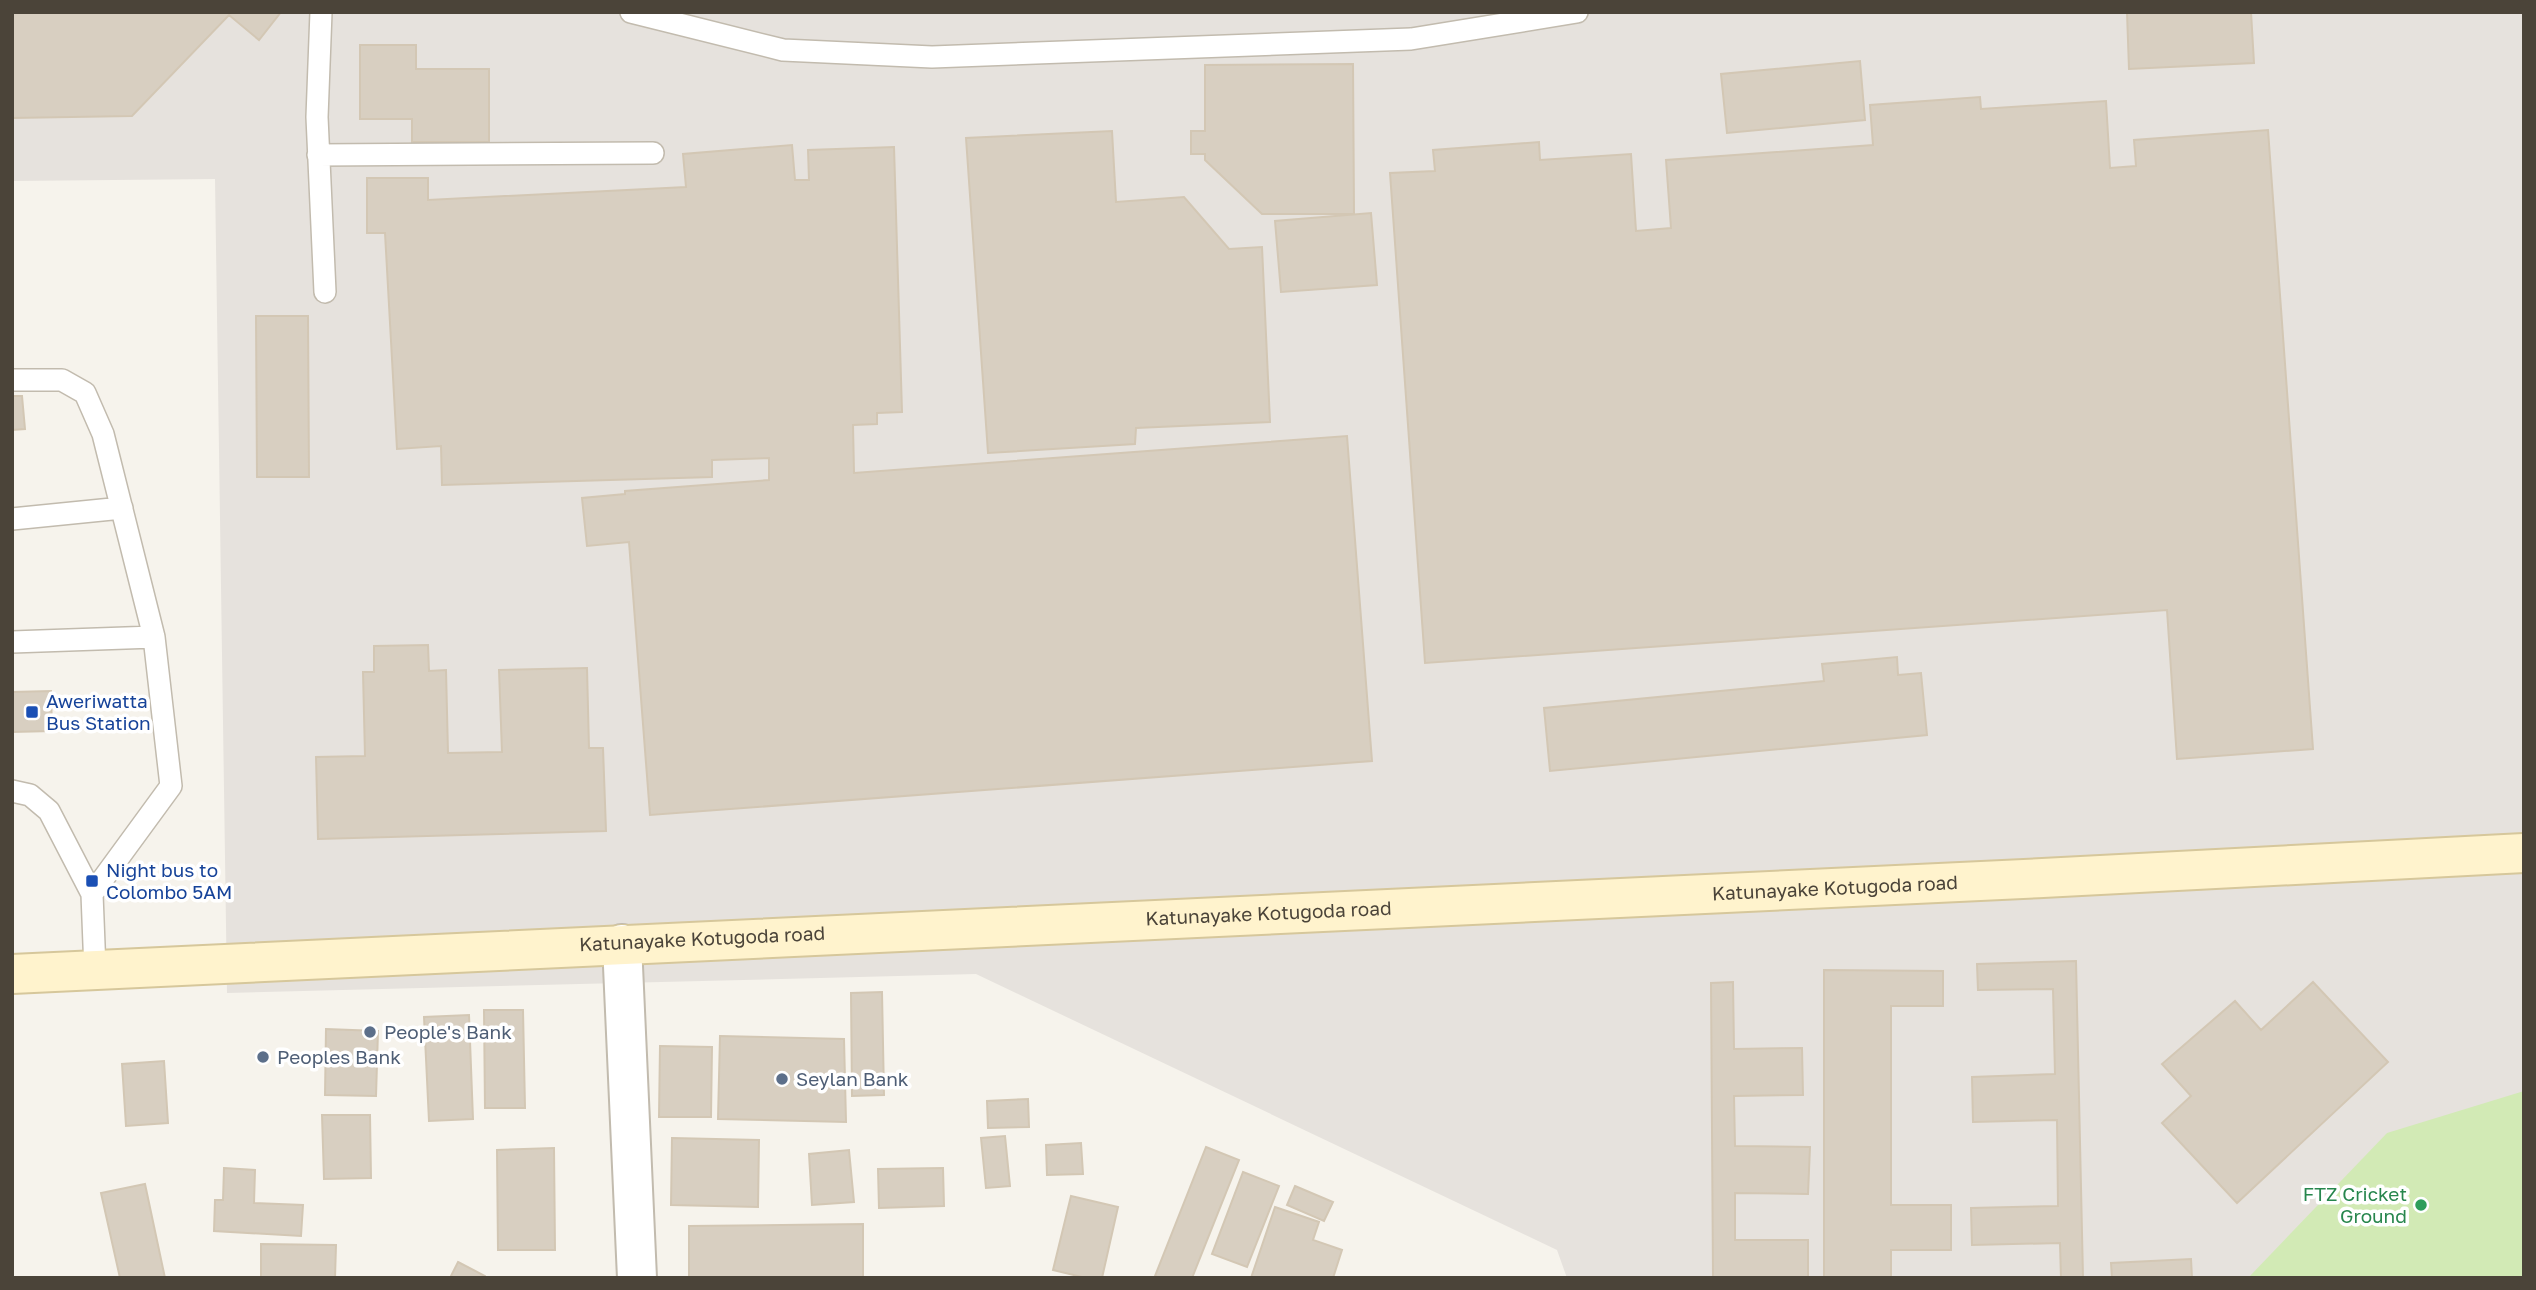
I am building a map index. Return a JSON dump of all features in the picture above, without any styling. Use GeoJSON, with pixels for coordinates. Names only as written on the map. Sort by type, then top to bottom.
{"type":"FeatureCollection","features":[{"type":"Feature","properties":{"kind":"main road","name":"Katunayake Kotugoda road"},"geometry":{"type":"LineString","coordinates":[[12,974],[2524,853]]}},
{"type":"Feature","properties":{"kind":"street"},"geometry":{"type":"LineString","coordinates":[[622,944],[637,1278]]}},
{"type":"Feature","properties":{"kind":"lane"},"geometry":{"type":"LineString","coordinates":[[321,12],[318,155],[325,292]]}},
{"type":"Feature","properties":{"kind":"lane"},"geometry":{"type":"LineString","coordinates":[[631,12],[783,50],[932,57],[1411,39],[1577,12]]}},
{"type":"Feature","properties":{"kind":"lane"},"geometry":{"type":"LineString","coordinates":[[318,155],[653,153]]}},
{"type":"Feature","properties":{"kind":"lane"},"geometry":{"type":"LineString","coordinates":[[12,380],[62,380],[85,393],[103,434],[154,637],[171,786],[152,816],[92,894]]}},
{"type":"Feature","properties":{"kind":"lane"},"geometry":{"type":"LineString","coordinates":[[12,519],[122,508]]}},
{"type":"Feature","properties":{"kind":"lane"},"geometry":{"type":"LineString","coordinates":[[12,642],[154,637]]}},
{"type":"Feature","properties":{"kind":"lane"},"geometry":{"type":"LineString","coordinates":[[12,791],[30,795],[49,811],[92,894],[95,970]]}},
{"type":"Feature","properties":{"kind":"shaded area"},"geometry":{"type":"Polygon","coordinates":[[[12,12],[2524,12],[2524,1278],[1567,1278],[1557,1250],[976,974],[227,993],[215,179],[12,181],[12,12]]]}},
{"type":"Feature","properties":{"kind":"green space","name":"FTZ Cricket Ground"},"geometry":{"type":"Polygon","coordinates":[[[2524,1091],[2524,1278],[2248,1278],[2387,1133],[2524,1091]]]}},
{"type":"Feature","properties":{"kind":"building"},"geometry":{"type":"Polygon","coordinates":[[[12,12],[281,12],[259,40],[229,15],[132,116],[12,118],[12,12]]]}},
{"type":"Feature","properties":{"kind":"building"},"geometry":{"type":"Polygon","coordinates":[[[2127,12],[2251,12],[2254,63],[2129,69],[2127,12]]]}},
{"type":"Feature","properties":{"kind":"building"},"geometry":{"type":"Polygon","coordinates":[[[360,45],[416,45],[416,69],[489,69],[489,142],[412,142],[412,119],[360,119],[360,45]]]}},
{"type":"Feature","properties":{"kind":"building"},"geometry":{"type":"Polygon","coordinates":[[[1860,61],[1865,120],[1727,133],[1721,74],[1860,61]]]}},
{"type":"Feature","properties":{"kind":"building"},"geometry":{"type":"Polygon","coordinates":[[[1353,64],[1354,214],[1262,214],[1205,160],[1205,154],[1191,154],[1191,131],[1205,131],[1205,65],[1353,64]]]}},
{"type":"Feature","properties":{"kind":"building"},"geometry":{"type":"Polygon","coordinates":[[[1980,97],[1981,109],[2106,101],[2110,168],[2136,166],[2134,140],[2268,130],[2313,749],[2177,759],[2167,610],[1425,663],[1390,173],[1435,171],[1433,150],[1539,142],[1540,160],[1631,154],[1636,231],[1671,228],[1666,160],[1873,145],[1870,105],[1980,97]]]}},
{"type":"Feature","properties":{"kind":"building"},"geometry":{"type":"Polygon","coordinates":[[[1112,131],[1116,202],[1184,197],[1229,249],[1262,247],[1270,422],[1136,428],[1135,444],[988,453],[966,138],[1112,131]]]}},
{"type":"Feature","properties":{"kind":"building"},"geometry":{"type":"Polygon","coordinates":[[[792,145],[795,180],[809,180],[808,150],[894,147],[902,412],[877,413],[877,424],[853,425],[854,473],[1347,436],[1372,761],[650,815],[629,542],[587,546],[582,498],[625,494],[625,491],[769,480],[769,458],[712,460],[712,477],[442,485],[441,446],[397,449],[385,233],[367,233],[367,178],[428,178],[428,200],[686,187],[683,154],[792,145]]]}},
{"type":"Feature","properties":{"kind":"building"},"geometry":{"type":"Polygon","coordinates":[[[1371,213],[1377,285],[1281,292],[1275,221],[1371,213]]]}},
{"type":"Feature","properties":{"kind":"building"},"geometry":{"type":"Polygon","coordinates":[[[256,316],[308,316],[309,477],[257,477],[256,316]]]}},
{"type":"Feature","properties":{"kind":"building"},"geometry":{"type":"Polygon","coordinates":[[[12,396],[22,396],[25,429],[12,430],[12,396]]]}},
{"type":"Feature","properties":{"kind":"building"},"geometry":{"type":"Polygon","coordinates":[[[428,645],[429,671],[446,670],[448,753],[502,752],[499,670],[587,668],[589,748],[603,748],[606,831],[318,839],[316,757],[365,756],[363,672],[374,672],[374,646],[428,645]]]}},
{"type":"Feature","properties":{"kind":"building"},"geometry":{"type":"Polygon","coordinates":[[[1897,657],[1898,675],[1921,673],[1927,735],[1550,771],[1544,708],[1824,681],[1822,664],[1897,657]]]}},
{"type":"Feature","properties":{"kind":"building","name":"Aweriwatta Bus Station"},"geometry":{"type":"Polygon","coordinates":[[[51,691],[52,731],[12,732],[12,692],[51,691]]]}},
{"type":"Feature","properties":{"kind":"building"},"geometry":{"type":"Polygon","coordinates":[[[2076,961],[2083,1278],[2061,1278],[2060,1243],[1972,1245],[1971,1208],[2058,1206],[2057,1120],[1973,1122],[1972,1077],[2055,1074],[2053,989],[1978,990],[1977,964],[2076,961]]]}},
{"type":"Feature","properties":{"kind":"building"},"geometry":{"type":"Polygon","coordinates":[[[1824,970],[1943,971],[1943,1006],[1891,1006],[1891,1205],[1951,1205],[1951,1250],[1891,1250],[1891,1278],[1824,1278],[1824,970]]]}},
{"type":"Feature","properties":{"kind":"building"},"geometry":{"type":"Polygon","coordinates":[[[1733,982],[1734,1049],[1802,1048],[1803,1095],[1734,1096],[1735,1146],[1810,1147],[1808,1194],[1735,1193],[1735,1240],[1808,1240],[1808,1278],[1713,1278],[1711,983],[1733,982]]]}},
{"type":"Feature","properties":{"kind":"building"},"geometry":{"type":"Polygon","coordinates":[[[2313,982],[2388,1062],[2237,1203],[2162,1123],[2191,1096],[2162,1064],[2235,1001],[2261,1030],[2313,982]]]}},
{"type":"Feature","properties":{"kind":"building"},"geometry":{"type":"Polygon","coordinates":[[[882,992],[884,1095],[852,1096],[851,993],[882,992]]]}},
{"type":"Feature","properties":{"kind":"building"},"geometry":{"type":"Polygon","coordinates":[[[484,1010],[523,1010],[525,1108],[485,1108],[484,1010]]]}},
{"type":"Feature","properties":{"kind":"building"},"geometry":{"type":"Polygon","coordinates":[[[469,1015],[473,1119],[429,1121],[424,1017],[469,1015]]]}},
{"type":"Feature","properties":{"kind":"building"},"geometry":{"type":"Polygon","coordinates":[[[326,1029],[378,1031],[376,1096],[325,1095],[326,1029]]]}},
{"type":"Feature","properties":{"kind":"building","name":"Seylan Bank"},"geometry":{"type":"Polygon","coordinates":[[[720,1036],[844,1039],[846,1122],[718,1119],[720,1036]]]}},
{"type":"Feature","properties":{"kind":"building"},"geometry":{"type":"Polygon","coordinates":[[[660,1046],[712,1047],[711,1117],[659,1117],[660,1046]]]}},
{"type":"Feature","properties":{"kind":"building"},"geometry":{"type":"Polygon","coordinates":[[[164,1061],[168,1123],[126,1126],[122,1064],[164,1061]]]}},
{"type":"Feature","properties":{"kind":"building"},"geometry":{"type":"Polygon","coordinates":[[[1028,1099],[1029,1127],[988,1128],[987,1101],[1028,1099]]]}},
{"type":"Feature","properties":{"kind":"building"},"geometry":{"type":"Polygon","coordinates":[[[322,1115],[370,1115],[371,1178],[324,1179],[322,1115]]]}},
{"type":"Feature","properties":{"kind":"building"},"geometry":{"type":"Polygon","coordinates":[[[1005,1136],[1010,1186],[986,1188],[981,1138],[1005,1136]]]}},
{"type":"Feature","properties":{"kind":"building"},"geometry":{"type":"Polygon","coordinates":[[[672,1138],[759,1140],[758,1207],[671,1205],[672,1138]]]}},
{"type":"Feature","properties":{"kind":"building"},"geometry":{"type":"Polygon","coordinates":[[[1081,1143],[1083,1174],[1047,1175],[1046,1145],[1081,1143]]]}},
{"type":"Feature","properties":{"kind":"building"},"geometry":{"type":"Polygon","coordinates":[[[1206,1147],[1239,1160],[1192,1278],[1159,1278],[1155,1276],[1206,1147]]]}},
{"type":"Feature","properties":{"kind":"building"},"geometry":{"type":"Polygon","coordinates":[[[554,1148],[555,1250],[498,1250],[497,1150],[554,1148]]]}},
{"type":"Feature","properties":{"kind":"building"},"geometry":{"type":"Polygon","coordinates":[[[849,1150],[854,1202],[812,1205],[809,1154],[849,1150]]]}},
{"type":"Feature","properties":{"kind":"building"},"geometry":{"type":"Polygon","coordinates":[[[224,1168],[255,1170],[254,1203],[303,1205],[301,1236],[214,1231],[215,1200],[223,1200],[224,1168]]]}},
{"type":"Feature","properties":{"kind":"building"},"geometry":{"type":"Polygon","coordinates":[[[943,1168],[944,1206],[879,1208],[878,1169],[943,1168]]]}},
{"type":"Feature","properties":{"kind":"building"},"geometry":{"type":"Polygon","coordinates":[[[1243,1172],[1279,1186],[1247,1267],[1212,1254],[1243,1172]]]}},
{"type":"Feature","properties":{"kind":"building"},"geometry":{"type":"Polygon","coordinates":[[[145,1184],[165,1278],[120,1278],[101,1193],[145,1184]]]}},
{"type":"Feature","properties":{"kind":"building"},"geometry":{"type":"Polygon","coordinates":[[[1295,1186],[1333,1202],[1324,1221],[1287,1205],[1295,1186]]]}},
{"type":"Feature","properties":{"kind":"building"},"geometry":{"type":"Polygon","coordinates":[[[1071,1196],[1118,1207],[1102,1278],[1086,1278],[1053,1270],[1071,1196]]]}},
{"type":"Feature","properties":{"kind":"building"},"geometry":{"type":"Polygon","coordinates":[[[1275,1207],[1319,1222],[1313,1240],[1342,1250],[1333,1278],[1251,1278],[1275,1207]]]}},
{"type":"Feature","properties":{"kind":"building"},"geometry":{"type":"Polygon","coordinates":[[[863,1224],[863,1278],[689,1278],[689,1226],[863,1224]]]}},
{"type":"Feature","properties":{"kind":"building"},"geometry":{"type":"Polygon","coordinates":[[[261,1244],[336,1245],[335,1278],[261,1278],[261,1244]]]}},
{"type":"Feature","properties":{"kind":"building"},"geometry":{"type":"Polygon","coordinates":[[[2191,1259],[2192,1278],[2112,1278],[2111,1263],[2191,1259]]]}},
{"type":"Feature","properties":{"kind":"building"},"geometry":{"type":"Polygon","coordinates":[[[458,1262],[485,1276],[485,1278],[450,1278],[458,1262]]]}},
{"type":"Feature","properties":{"kind":"place","name":"Aweriwatta Bus Station"},"geometry":{"type":"Point","coordinates":[32,712]}},
{"type":"Feature","properties":{"kind":"place","name":"Night bus to Colombo 5AM"},"geometry":{"type":"Point","coordinates":[92,881]}},
{"type":"Feature","properties":{"kind":"place","name":"People's Bank"},"geometry":{"type":"Point","coordinates":[370,1032]}},
{"type":"Feature","properties":{"kind":"place","name":"Peoples Bank"},"geometry":{"type":"Point","coordinates":[263,1057]}},
{"type":"Feature","properties":{"kind":"place","name":"Seylan Bank"},"geometry":{"type":"Point","coordinates":[782,1079]}},
{"type":"Feature","properties":{"kind":"place","name":"FTZ Cricket Ground"},"geometry":{"type":"Point","coordinates":[2421,1205]}}]}
